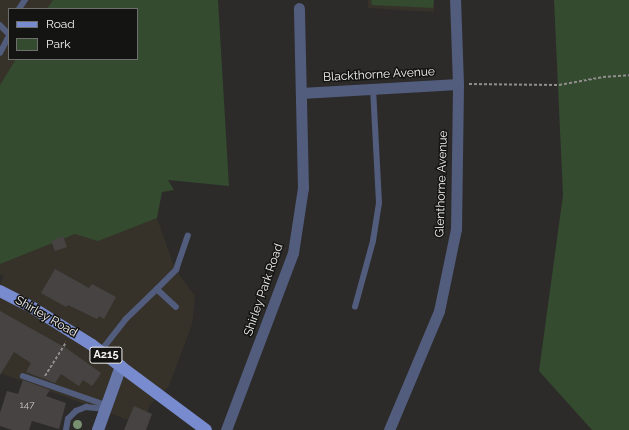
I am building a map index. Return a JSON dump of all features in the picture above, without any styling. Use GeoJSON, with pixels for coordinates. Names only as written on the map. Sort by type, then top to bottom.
{"type":"FeatureCollection","features":[{"type":"Feature","properties":{"kind":"main road","name":"Shirley Road"},"geometry":{"type":"LineString","coordinates":[[0,291],[73,332],[101,351],[206,430]]}},
{"type":"Feature","properties":{"kind":"street","name":"Glenthorne Avenue"},"geometry":{"type":"LineString","coordinates":[[389,430],[439,311],[455,236],[458,84],[455,0]]}},
{"type":"Feature","properties":{"kind":"street","name":"Shirley Park Road"},"geometry":{"type":"LineString","coordinates":[[226,430],[293,253],[304,188],[299,8]]}},
{"type":"Feature","properties":{"kind":"street","name":"Blackthorne Avenue"},"geometry":{"type":"LineString","coordinates":[[301,93],[458,84]]}},
{"type":"Feature","properties":{"kind":"street"},"geometry":{"type":"LineString","coordinates":[[98,430],[121,366]]}},
{"type":"Feature","properties":{"kind":"lane"},"geometry":{"type":"LineString","coordinates":[[0,25],[8,31],[0,54]]}},
{"type":"Feature","properties":{"kind":"lane"},"geometry":{"type":"LineString","coordinates":[[355,307],[373,241],[379,203],[373,89]]}},
{"type":"Feature","properties":{"kind":"lane"},"geometry":{"type":"LineString","coordinates":[[101,351],[125,320],[176,270],[188,236]]}},
{"type":"Feature","properties":{"kind":"lane"},"geometry":{"type":"LineString","coordinates":[[157,289],[176,307]]}},
{"type":"Feature","properties":{"kind":"lane"},"geometry":{"type":"LineString","coordinates":[[23,376],[106,407]]}},
{"type":"Feature","properties":{"kind":"lane"},"geometry":{"type":"LineString","coordinates":[[66,430],[68,419],[76,411],[86,407],[106,407]]}},
{"type":"Feature","properties":{"kind":"path"},"geometry":{"type":"LineString","coordinates":[[458,84],[559,85],[603,77],[629,75]]}},
{"type":"Feature","properties":{"kind":"path"},"geometry":{"type":"LineString","coordinates":[[43,383],[50,365],[73,332]]}},
{"type":"Feature","properties":{"kind":"shaded area"},"geometry":{"type":"Polygon","coordinates":[[[0,0],[215,0],[164,179],[157,218],[175,269],[195,296],[192,324],[169,386],[150,405],[142,425],[0,373],[0,284],[4,276],[0,274],[0,0]]]}},
{"type":"Feature","properties":{"kind":"shaded area"},"geometry":{"type":"Polygon","coordinates":[[[368,0],[434,0],[434,12],[368,8],[368,0]]]}},
{"type":"Feature","properties":{"kind":"green space"},"geometry":{"type":"Polygon","coordinates":[[[53,0],[218,0],[229,186],[168,180],[174,190],[162,192],[157,218],[98,241],[75,234],[0,264],[0,85],[15,60],[138,60],[138,8],[48,8],[53,0]]]}},
{"type":"Feature","properties":{"kind":"green space"},"geometry":{"type":"Polygon","coordinates":[[[371,0],[434,0],[433,8],[372,5],[371,0]]]}},
{"type":"Feature","properties":{"kind":"green space"},"geometry":{"type":"Polygon","coordinates":[[[554,0],[629,0],[629,430],[592,430],[539,371],[563,195],[554,0]]]}},
{"type":"Feature","properties":{"kind":"building"},"geometry":{"type":"Polygon","coordinates":[[[63,236],[67,247],[55,251],[51,241],[63,236]]]}},
{"type":"Feature","properties":{"kind":"building"},"geometry":{"type":"Polygon","coordinates":[[[55,269],[89,288],[92,284],[116,297],[104,319],[99,316],[97,319],[68,305],[66,307],[41,293],[55,269]]]}},
{"type":"Feature","properties":{"kind":"building"},"geometry":{"type":"Polygon","coordinates":[[[0,311],[66,348],[101,373],[98,378],[92,386],[83,380],[79,386],[61,374],[55,383],[26,372],[31,363],[14,352],[0,375],[0,311]]]}},
{"type":"Feature","properties":{"kind":"building"},"geometry":{"type":"Polygon","coordinates":[[[23,380],[50,390],[46,396],[66,403],[59,429],[32,421],[29,430],[12,430],[0,426],[0,413],[7,391],[18,394],[23,380]]]}},
{"type":"Feature","properties":{"kind":"building"},"geometry":{"type":"Polygon","coordinates":[[[134,406],[152,414],[146,430],[124,430],[134,406]]]}}]}
